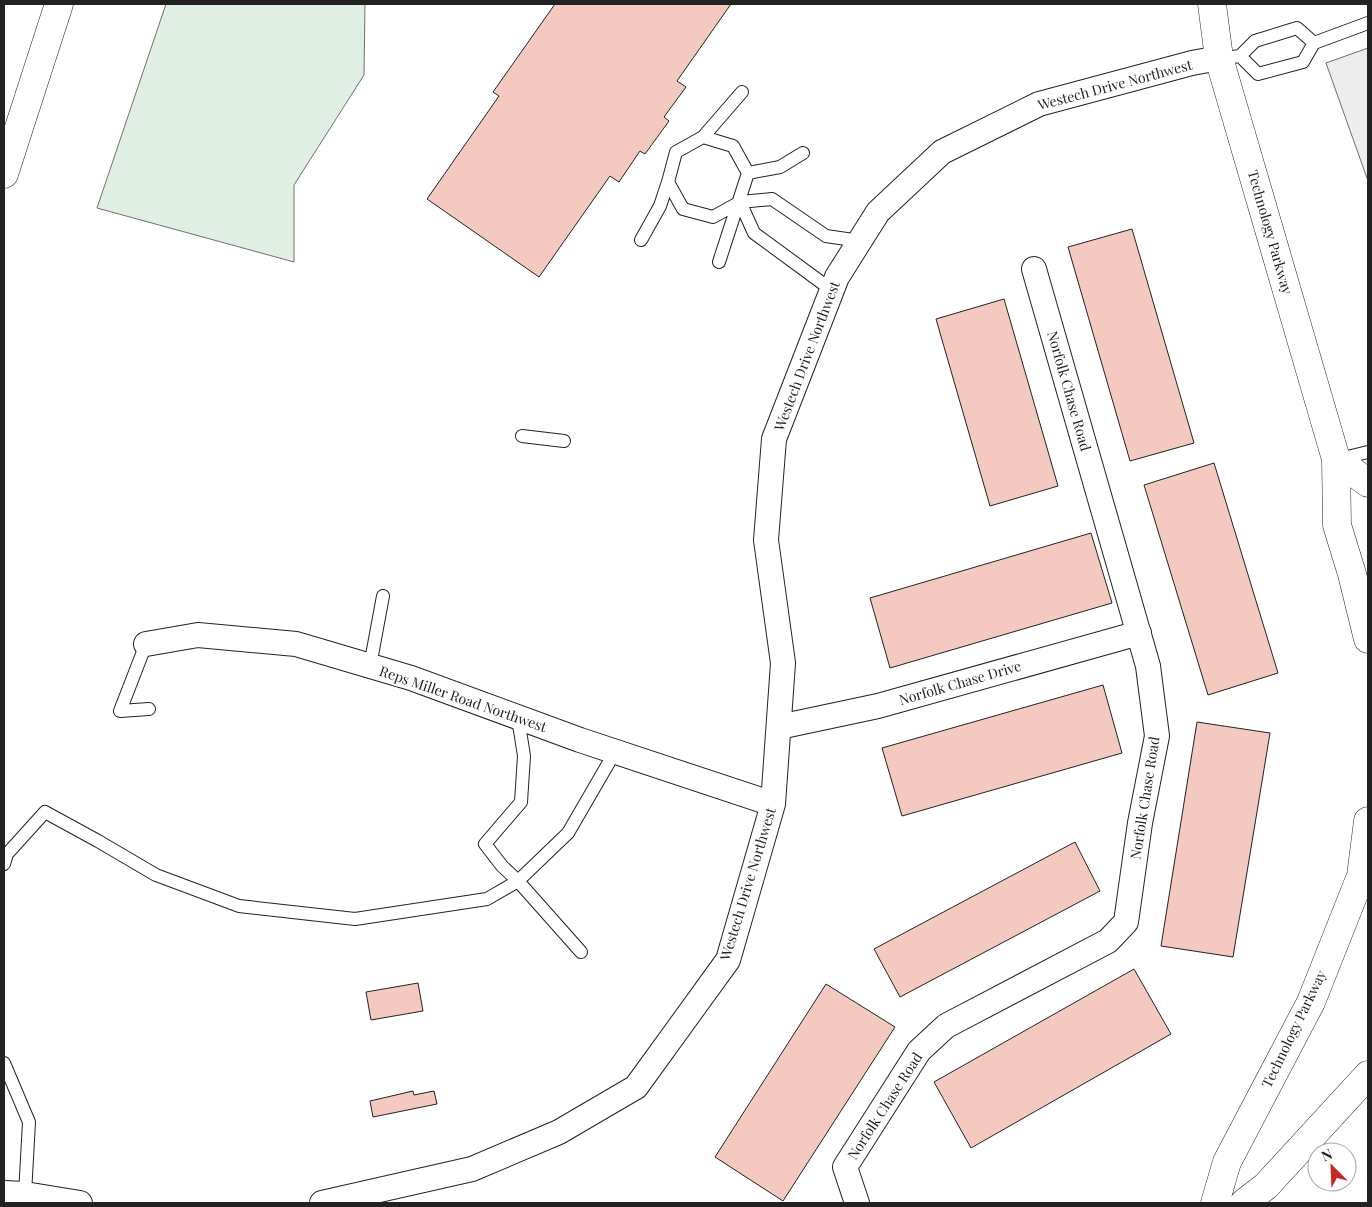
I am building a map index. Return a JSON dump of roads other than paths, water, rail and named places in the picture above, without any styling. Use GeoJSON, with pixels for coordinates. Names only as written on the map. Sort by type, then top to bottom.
{"type":"FeatureCollection","features":[{"type":"Feature","properties":{"kind":"main road"},"geometry":{"type":"LineString","coordinates":[[4,174],[59,4]]}},
{"type":"Feature","properties":{"kind":"main road","name":"Technology Parkway"},"geometry":{"type":"LineString","coordinates":[[1212,4],[1230,57],[1336,459],[1337,525],[1352,574],[1368,639]]}},
{"type":"Feature","properties":{"kind":"main road"},"geometry":{"type":"LineString","coordinates":[[1336,459],[1368,483]]}},
{"type":"Feature","properties":{"kind":"main road","name":"Technology Parkway"},"geometry":{"type":"LineString","coordinates":[[1214,1203],[1227,1162],[1311,1002],[1361,876],[1368,821]]}},
{"type":"Feature","properties":{"kind":"main road"},"geometry":{"type":"LineString","coordinates":[[1244,1203],[1266,1186],[1368,1075]]}},
{"type":"Feature","properties":{"kind":"street","name":"Westech Drive Northwest"},"geometry":{"type":"LineString","coordinates":[[322,1203],[472,1168],[559,1132],[636,1087],[728,960],[773,804],[783,663],[766,540],[774,439],[837,278],[878,212],[942,152],[1039,104],[1192,63],[1230,57]]}},
{"type":"Feature","properties":{"kind":"street","name":"Norfolk Chase Road"},"geometry":{"type":"LineString","coordinates":[[857,1203],[845,1168],[919,1051],[946,1026],[1108,940],[1126,922],[1140,823],[1157,736],[1148,666],[1034,269]]}},
{"type":"Feature","properties":{"kind":"street","name":"Norfolk Chase Drive"},"geometry":{"type":"LineString","coordinates":[[779,727],[878,706],[1139,633]]}},
{"type":"Feature","properties":{"kind":"street","name":"Reps Miller Road Northwest"},"geometry":{"type":"LineString","coordinates":[[146,644],[198,635],[296,644],[411,678],[615,752],[773,804]]}},
{"type":"Feature","properties":{"kind":"street"},"geometry":{"type":"LineString","coordinates":[[4,1181],[14,1193],[80,1203]]}},
{"type":"Feature","properties":{"kind":"lane"},"geometry":{"type":"LineString","coordinates":[[1314,43],[1296,28],[1255,41],[1230,57],[1258,74],[1303,62],[1314,43],[1368,23]]}},
{"type":"Feature","properties":{"kind":"lane"},"geometry":{"type":"LineString","coordinates":[[641,240],[660,206],[676,152],[703,137],[742,92]]}},
{"type":"Feature","properties":{"kind":"lane"},"geometry":{"type":"LineString","coordinates":[[703,137],[733,146],[748,173],[720,262]]}},
{"type":"Feature","properties":{"kind":"lane"},"geometry":{"type":"LineString","coordinates":[[748,173],[780,168],[803,153]]}},
{"type":"Feature","properties":{"kind":"lane"},"geometry":{"type":"LineString","coordinates":[[668,182],[683,209],[713,217],[740,202],[772,199],[826,236],[860,241]]}},
{"type":"Feature","properties":{"kind":"lane"},"geometry":{"type":"LineString","coordinates":[[740,202],[754,233],[832,291]]}},
{"type":"Feature","properties":{"kind":"lane"},"geometry":{"type":"LineString","coordinates":[[522,436],[564,441]]}},
{"type":"Feature","properties":{"kind":"lane"},"geometry":{"type":"LineString","coordinates":[[1336,459],[1368,452]]}},
{"type":"Feature","properties":{"kind":"lane"},"geometry":{"type":"LineString","coordinates":[[370,666],[383,596]]}},
{"type":"Feature","properties":{"kind":"lane"},"geometry":{"type":"LineString","coordinates":[[146,644],[120,711],[149,709]]}},
{"type":"Feature","properties":{"kind":"lane"},"geometry":{"type":"LineString","coordinates":[[518,718],[524,756],[521,802],[485,844],[502,866],[518,881],[580,952]]}},
{"type":"Feature","properties":{"kind":"lane"},"geometry":{"type":"LineString","coordinates":[[4,864],[7,854],[45,812],[156,875],[238,906],[355,919],[487,899],[518,881],[568,833],[615,752]]}},
{"type":"Feature","properties":{"kind":"lane"},"geometry":{"type":"LineString","coordinates":[[4,1063],[28,1122],[14,1193]]}}]}
